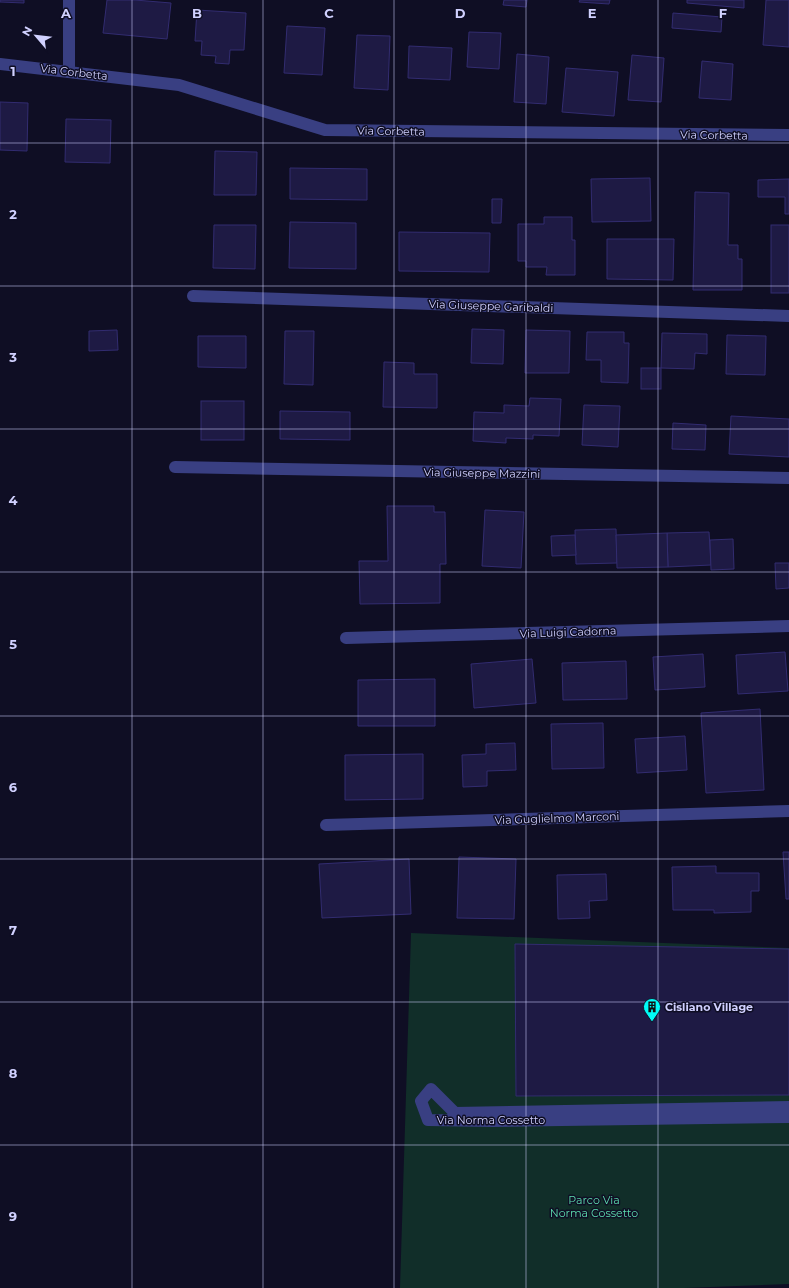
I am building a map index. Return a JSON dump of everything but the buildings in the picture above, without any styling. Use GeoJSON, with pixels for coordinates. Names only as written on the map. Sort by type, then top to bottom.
{"type":"FeatureCollection","features":[{"type":"Feature","properties":{"kind":"street"},"geometry":{"type":"LineString","coordinates":[[69,0],[69,72]]}},
{"type":"Feature","properties":{"kind":"street","name":"Via Corbetta"},"geometry":{"type":"LineString","coordinates":[[0,64],[179,85],[325,130],[789,135]]}},
{"type":"Feature","properties":{"kind":"street","name":"Via Giuseppe Garibaldi"},"geometry":{"type":"LineString","coordinates":[[194,296],[789,316]]}},
{"type":"Feature","properties":{"kind":"street","name":"Via Giuseppe Mazzini"},"geometry":{"type":"LineString","coordinates":[[175,467],[789,478]]}},
{"type":"Feature","properties":{"kind":"street","name":"Via Luigi Cadorna"},"geometry":{"type":"LineString","coordinates":[[346,638],[789,626]]}},
{"type":"Feature","properties":{"kind":"street","name":"Via Guglielmo Marconi"},"geometry":{"type":"LineString","coordinates":[[326,825],[789,811]]}},
{"type":"Feature","properties":{"kind":"street","name":"Via Norma Cossetto"},"geometry":{"type":"LineString","coordinates":[[789,1107],[455,1113],[431,1089],[421,1102],[428,1120],[492,1121],[789,1117]]}},
{"type":"Feature","properties":{"kind":"green space","name":"Parco Via Norma Cossetto"},"geometry":{"type":"Polygon","coordinates":[[[411,933],[789,948],[789,1284],[684,1288],[400,1288],[411,933]]]}},
{"type":"Feature","properties":{"kind":"place","name":"Cisliano Village"},"geometry":{"type":"Point","coordinates":[652,1022]}}]}
